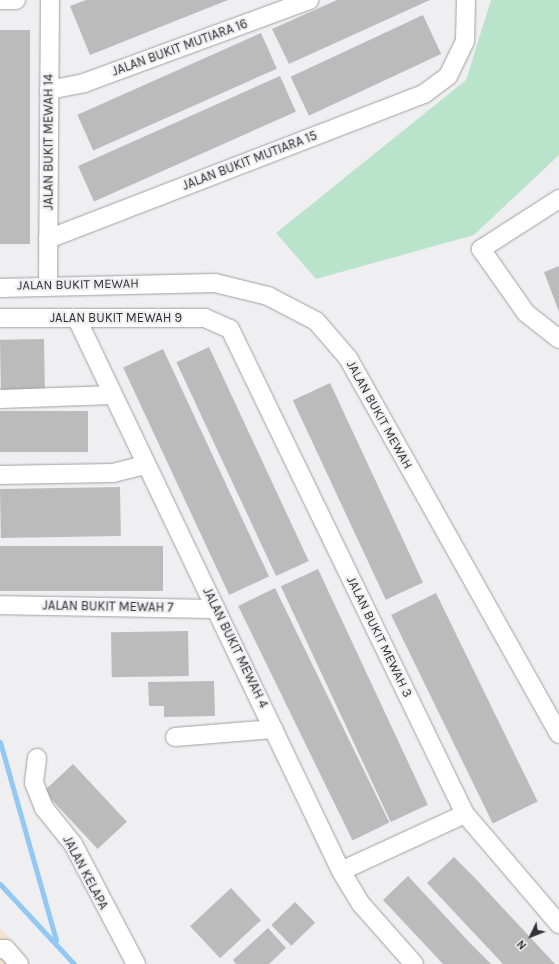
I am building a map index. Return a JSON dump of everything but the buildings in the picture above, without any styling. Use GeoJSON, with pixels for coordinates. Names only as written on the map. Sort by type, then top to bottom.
{"type":"FeatureCollection","features":[{"type":"Feature","properties":{"kind":"street"},"geometry":{"type":"LineString","coordinates":[[0,0],[16,0]]}},
{"type":"Feature","properties":{"kind":"street","name":"JALAN BUKIT MEWAH 14"},"geometry":{"type":"LineString","coordinates":[[48,284],[50,0]]}},
{"type":"Feature","properties":{"kind":"street","name":"JALAN BUKIT MUTIARA 16"},"geometry":{"type":"LineString","coordinates":[[49,90],[84,83],[309,0]]}},
{"type":"Feature","properties":{"kind":"street","name":"JALAN BUKIT MUTIARA 15"},"geometry":{"type":"LineString","coordinates":[[48,239],[424,94],[448,76],[465,41],[466,0]]}},
{"type":"Feature","properties":{"kind":"street"},"geometry":{"type":"LineString","coordinates":[[559,199],[481,250],[526,313],[559,339]]}},
{"type":"Feature","properties":{"kind":"street","name":"JALAN BUKIT MEWAH"},"geometry":{"type":"LineString","coordinates":[[0,288],[48,284],[215,283],[268,296],[316,321],[348,358],[559,734]]}},
{"type":"Feature","properties":{"kind":"street","name":"JALAN BUKIT MEWAH 9"},"geometry":{"type":"LineString","coordinates":[[0,318],[205,318],[230,330]]}},
{"type":"Feature","properties":{"kind":"street","name":"JALAN BUKIT MEWAH 4"},"geometry":{"type":"LineString","coordinates":[[77,319],[342,871],[360,904],[414,964]]}},
{"type":"Feature","properties":{"kind":"street","name":"JALAN BUKIT MEWAH 3"},"geometry":{"type":"LineString","coordinates":[[230,330],[465,814],[559,924]]}},
{"type":"Feature","properties":{"kind":"street"},"geometry":{"type":"LineString","coordinates":[[0,398],[113,395]]}},
{"type":"Feature","properties":{"kind":"street"},"geometry":{"type":"LineString","coordinates":[[0,475],[114,473],[146,465]]}},
{"type":"Feature","properties":{"kind":"street","name":"JALAN BUKIT MEWAH 7"},"geometry":{"type":"LineString","coordinates":[[0,605],[216,609]]}},
{"type":"Feature","properties":{"kind":"street"},"geometry":{"type":"LineString","coordinates":[[175,737],[274,729]]}},
{"type":"Feature","properties":{"kind":"street","name":"JALAN KELAPA"},"geometry":{"type":"LineString","coordinates":[[37,758],[34,783],[44,808],[73,844],[136,964]]}},
{"type":"Feature","properties":{"kind":"street"},"geometry":{"type":"LineString","coordinates":[[342,871],[465,814]]}},
{"type":"Feature","properties":{"kind":"street"},"geometry":{"type":"LineString","coordinates":[[0,949],[6,949],[19,964]]}},
{"type":"Feature","properties":{"kind":"shaded area"},"geometry":{"type":"Polygon","coordinates":[[[0,928],[17,946],[30,964],[0,964],[0,928]]]}},
{"type":"Feature","properties":{"kind":"green space"},"geometry":{"type":"Polygon","coordinates":[[[491,0],[559,0],[559,155],[474,235],[316,279],[276,233],[466,80],[491,0]]]}},
{"type":"Feature","properties":{"kind":"waterway"},"geometry":{"type":"LineString","coordinates":[[0,742],[56,940]]}},
{"type":"Feature","properties":{"kind":"waterway"},"geometry":{"type":"LineString","coordinates":[[0,884],[74,964]]}}]}
